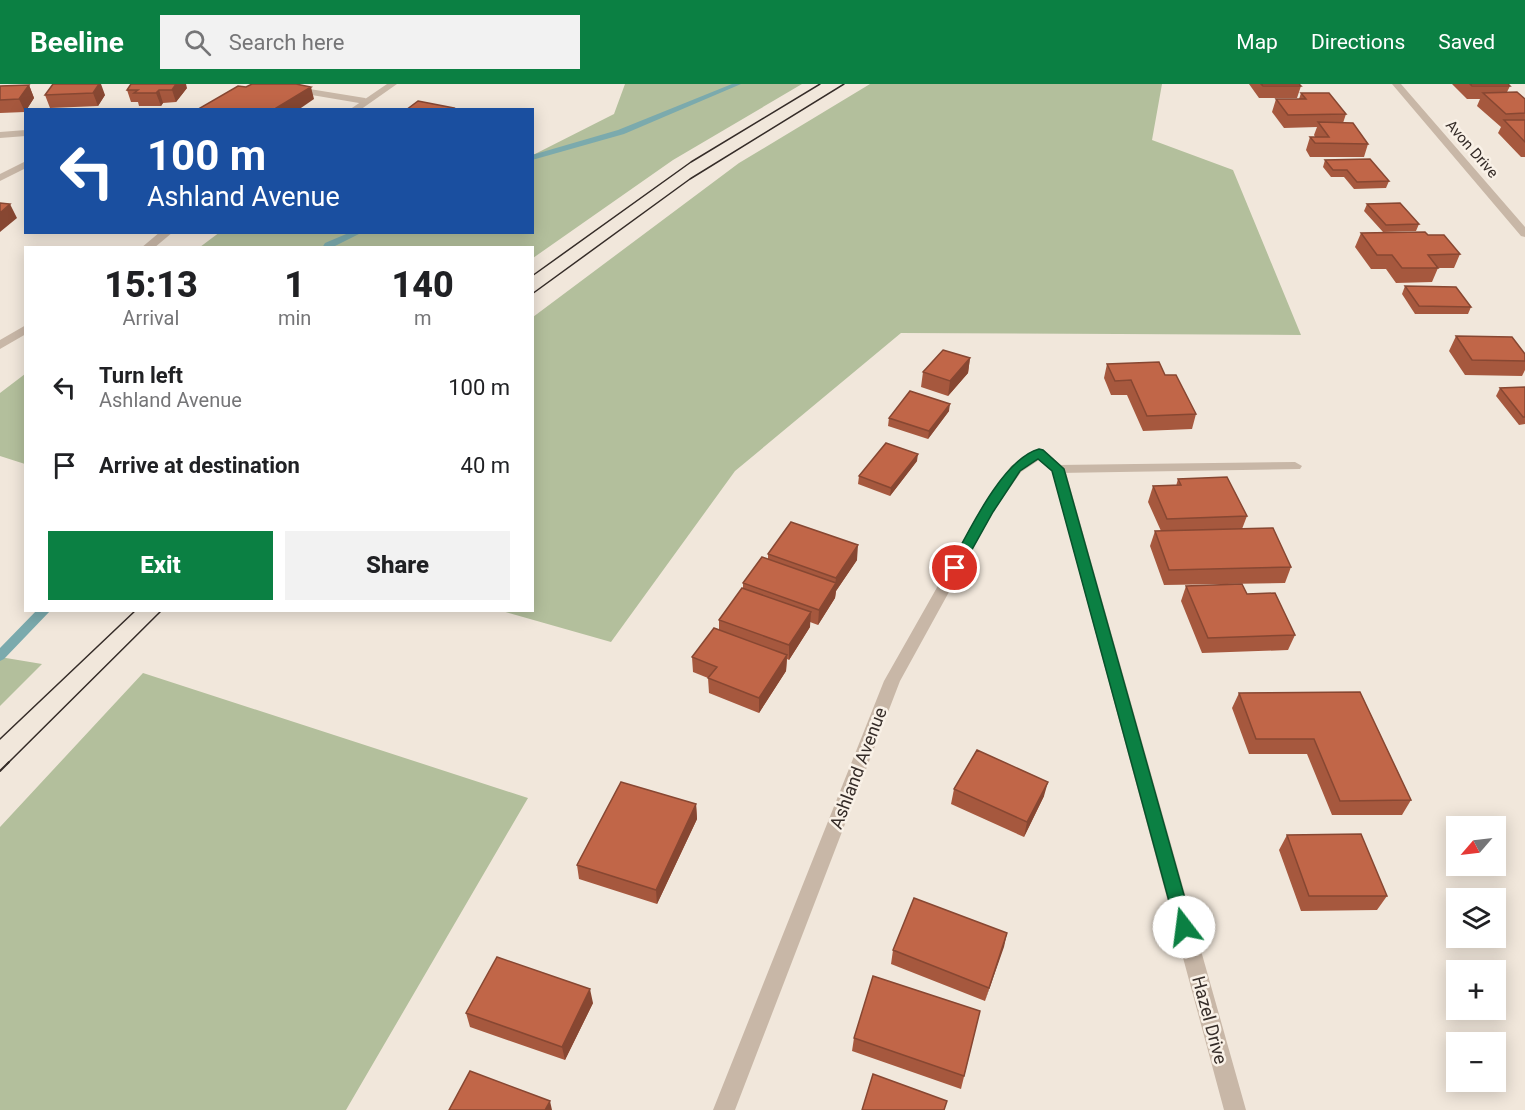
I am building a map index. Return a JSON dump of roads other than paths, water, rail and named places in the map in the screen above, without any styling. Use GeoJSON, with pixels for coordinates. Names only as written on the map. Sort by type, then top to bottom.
{"type":"FeatureCollection","features":[{"type":"Feature","properties":{"kind":"street"},"geometry":{"type":"LineString","coordinates":[[356,108],[393,84]]}},
{"type":"Feature","properties":{"kind":"street","name":"Avon Drive"},"geometry":{"type":"LineString","coordinates":[[1396,84],[1525,234]]}},
{"type":"Feature","properties":{"kind":"street"},"geometry":{"type":"LineString","coordinates":[[282,89],[365,101]]}},
{"type":"Feature","properties":{"kind":"street"},"geometry":{"type":"LineString","coordinates":[[0,135],[24,133]]}},
{"type":"Feature","properties":{"kind":"street"},"geometry":{"type":"LineString","coordinates":[[0,178],[24,165]]}},
{"type":"Feature","properties":{"kind":"street"},"geometry":{"type":"LineString","coordinates":[[149,246],[165,234]]}},
{"type":"Feature","properties":{"kind":"street"},"geometry":{"type":"LineString","coordinates":[[0,345],[24,329]]}},
{"type":"Feature","properties":{"kind":"street","name":"Ashland Avenue"},"geometry":{"type":"LineString","coordinates":[[724,1110],[892,681],[987,511],[1016,469],[1039,453],[1058,469]]}},
{"type":"Feature","properties":{"kind":"street"},"geometry":{"type":"LineString","coordinates":[[1058,469],[1295,466]]}},
{"type":"Feature","properties":{"kind":"street","name":"Hazel Drive"},"geometry":{"type":"LineString","coordinates":[[1058,469],[1235,1110]]}},
{"type":"Feature","properties":{"kind":"waterway"},"geometry":{"type":"LineString","coordinates":[[534,157],[621,132],[738,84]]}},
{"type":"Feature","properties":{"kind":"waterway"},"geometry":{"type":"LineString","coordinates":[[327,246],[354,234]]}},
{"type":"Feature","properties":{"kind":"waterway"},"geometry":{"type":"LineString","coordinates":[[0,656],[43,612]]}},
{"type":"Feature","properties":{"kind":"tram line"},"geometry":{"type":"LineString","coordinates":[[534,275],[691,162],[820,84]]}},
{"type":"Feature","properties":{"kind":"tram line"},"geometry":{"type":"LineString","coordinates":[[534,293],[690,179],[844,84]]}},
{"type":"Feature","properties":{"kind":"tram line"},"geometry":{"type":"LineString","coordinates":[[0,739],[134,612]]}},
{"type":"Feature","properties":{"kind":"tram line"},"geometry":{"type":"LineString","coordinates":[[7,764],[160,612]]}},
{"type":"Feature","properties":{"kind":"tram line"},"geometry":{"type":"LineString","coordinates":[[0,771],[7,764]]}}]}
